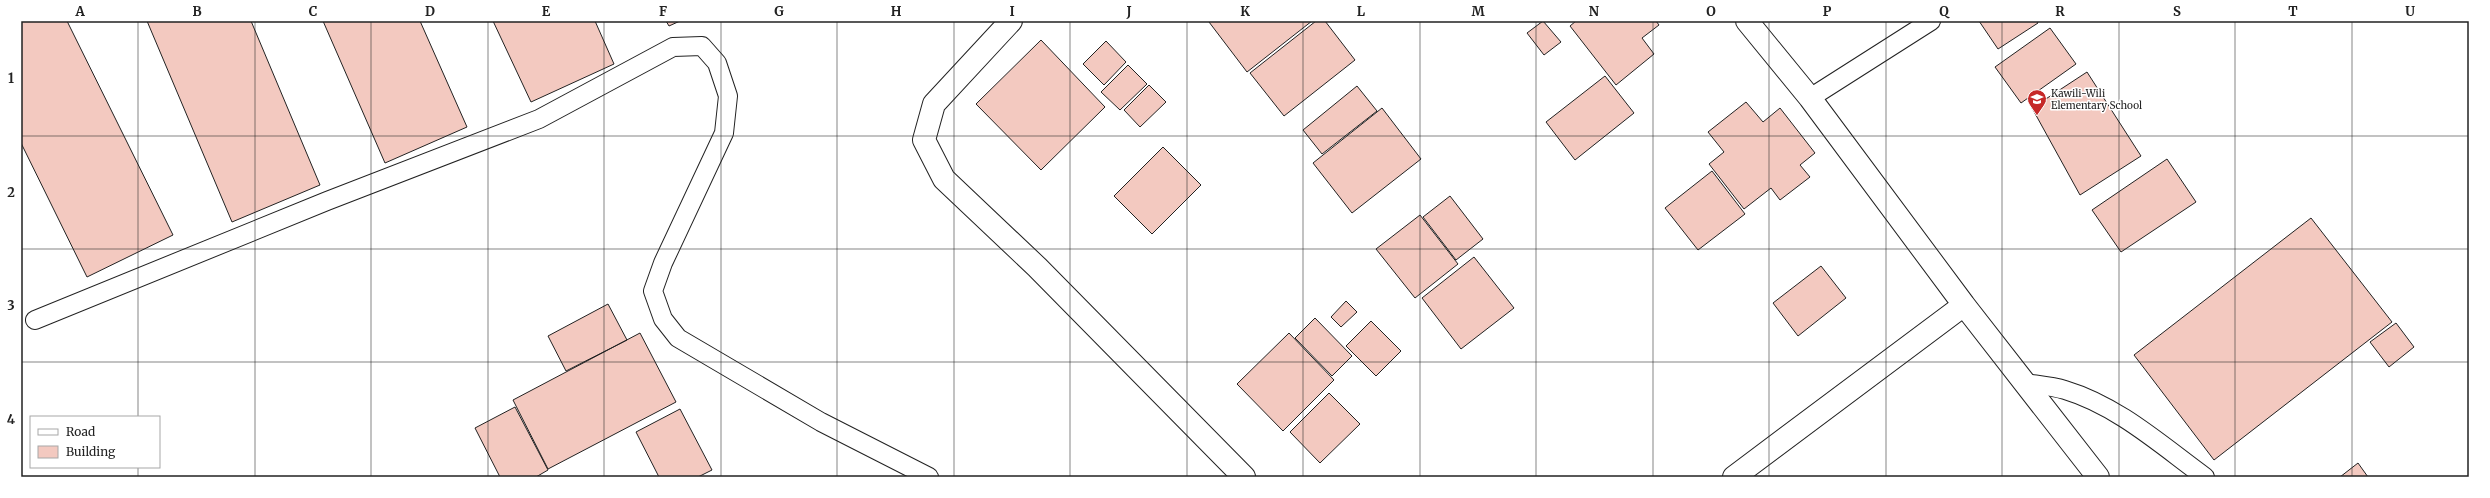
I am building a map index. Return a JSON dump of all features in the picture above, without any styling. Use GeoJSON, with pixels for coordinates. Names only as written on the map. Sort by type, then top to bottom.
{"type":"FeatureCollection","features":[{"type":"Feature","properties":{"kind":"street"},"geometry":{"type":"LineString","coordinates":[[1011,21],[934,104],[924,140],[944,180],[1037,267],[1244,477]]}},
{"type":"Feature","properties":{"kind":"street"},"geometry":{"type":"LineString","coordinates":[[1747,21],[1810,98],[1964,305],[2098,477]]}},
{"type":"Feature","properties":{"kind":"street"},"geometry":{"type":"LineString","coordinates":[[1734,477],[1964,305]]}},
{"type":"Feature","properties":{"kind":"lane"},"geometry":{"type":"LineString","coordinates":[[1810,98],[1931,21]]}},
{"type":"Feature","properties":{"kind":"lane"},"geometry":{"type":"LineString","coordinates":[[35,320],[327,201],[539,119],[673,47],[702,46],[718,63],[728,96],[724,133],[663,263],[653,291],[663,319],[678,338],[821,422],[929,477]]}},
{"type":"Feature","properties":{"kind":"lane"},"geometry":{"type":"LineString","coordinates":[[2025,383],[2064,389],[2117,413],[2205,477]]}},
{"type":"Feature","properties":{"kind":"building"},"geometry":{"type":"Polygon","coordinates":[[[21,21],[67,21],[173,235],[87,277],[21,143],[21,21]]]}},
{"type":"Feature","properties":{"kind":"building"},"geometry":{"type":"Polygon","coordinates":[[[147,21],[251,21],[320,185],[232,222],[147,21]]]}},
{"type":"Feature","properties":{"kind":"building"},"geometry":{"type":"Polygon","coordinates":[[[323,21],[420,21],[467,127],[385,163],[323,21]]]}},
{"type":"Feature","properties":{"kind":"building"},"geometry":{"type":"Polygon","coordinates":[[[493,21],[595,21],[614,64],[531,102],[493,21]]]}},
{"type":"Feature","properties":{"kind":"building"},"geometry":{"type":"Polygon","coordinates":[[[666,21],[680,21],[669,26],[666,21]]]}},
{"type":"Feature","properties":{"kind":"building"},"geometry":{"type":"Polygon","coordinates":[[[1312,21],[1247,72],[1209,22],[1312,21]]]}},
{"type":"Feature","properties":{"kind":"building"},"geometry":{"type":"Polygon","coordinates":[[[1316,21],[1325,21],[1355,60],[1284,116],[1250,73],[1316,21]]]}},
{"type":"Feature","properties":{"kind":"building"},"geometry":{"type":"Polygon","coordinates":[[[1543,21],[1561,42],[1544,55],[1527,33],[1543,21]]]}},
{"type":"Feature","properties":{"kind":"building"},"geometry":{"type":"Polygon","coordinates":[[[1576,21],[1656,21],[1659,25],[1642,38],[1654,54],[1616,85],[1570,26],[1576,21]]]}},
{"type":"Feature","properties":{"kind":"building"},"geometry":{"type":"Polygon","coordinates":[[[1979,21],[2037,21],[2038,23],[1998,49],[1979,21]]]}},
{"type":"Feature","properties":{"kind":"building"},"geometry":{"type":"Polygon","coordinates":[[[2050,28],[2076,64],[2021,103],[1995,67],[2050,28]]]}},
{"type":"Feature","properties":{"kind":"building"},"geometry":{"type":"Polygon","coordinates":[[[1041,40],[1105,107],[1041,170],[976,104],[1041,40]]]}},
{"type":"Feature","properties":{"kind":"building"},"geometry":{"type":"Polygon","coordinates":[[[1106,41],[1126,62],[1104,85],[1083,64],[1106,41]]]}},
{"type":"Feature","properties":{"kind":"building"},"geometry":{"type":"Polygon","coordinates":[[[1128,65],[1147,84],[1120,110],[1101,92],[1128,65]]]}},
{"type":"Feature","properties":{"kind":"building"},"geometry":{"type":"Polygon","coordinates":[[[2087,72],[2141,156],[2080,195],[2032,108],[2087,72]]]}},
{"type":"Feature","properties":{"kind":"building"},"geometry":{"type":"Polygon","coordinates":[[[1605,76],[1634,113],[1575,160],[1546,122],[1605,76]]]}},
{"type":"Feature","properties":{"kind":"building"},"geometry":{"type":"Polygon","coordinates":[[[1149,85],[1166,102],[1140,127],[1124,110],[1149,85]]]}},
{"type":"Feature","properties":{"kind":"building"},"geometry":{"type":"Polygon","coordinates":[[[1357,86],[1377,111],[1322,154],[1303,130],[1357,86]]]}},
{"type":"Feature","properties":{"kind":"building"},"geometry":{"type":"Polygon","coordinates":[[[1746,102],[1763,122],[1780,108],[1815,153],[1800,165],[1810,177],[1780,200],[1771,188],[1744,209],[1709,164],[1724,152],[1708,132],[1746,102]]]}},
{"type":"Feature","properties":{"kind":"building"},"geometry":{"type":"Polygon","coordinates":[[[1382,108],[1421,159],[1352,213],[1313,163],[1382,108]]]}},
{"type":"Feature","properties":{"kind":"building"},"geometry":{"type":"Polygon","coordinates":[[[1163,147],[1201,185],[1152,234],[1114,196],[1163,147]]]}},
{"type":"Feature","properties":{"kind":"building"},"geometry":{"type":"Polygon","coordinates":[[[2167,159],[2196,202],[2121,252],[2092,210],[2167,159]]]}},
{"type":"Feature","properties":{"kind":"building"},"geometry":{"type":"Polygon","coordinates":[[[1712,171],[1745,214],[1698,250],[1665,208],[1712,171]]]}},
{"type":"Feature","properties":{"kind":"building"},"geometry":{"type":"Polygon","coordinates":[[[1450,196],[1483,239],[1456,260],[1423,217],[1450,196]]]}},
{"type":"Feature","properties":{"kind":"building"},"geometry":{"type":"Polygon","coordinates":[[[1420,215],[1458,264],[1415,298],[1376,249],[1420,215]]]}},
{"type":"Feature","properties":{"kind":"building"},"geometry":{"type":"Polygon","coordinates":[[[2311,218],[2392,322],[2214,460],[2134,355],[2311,218]]]}},
{"type":"Feature","properties":{"kind":"building"},"geometry":{"type":"Polygon","coordinates":[[[1474,257],[1514,308],[1461,349],[1422,298],[1474,257]]]}},
{"type":"Feature","properties":{"kind":"building"},"geometry":{"type":"Polygon","coordinates":[[[1821,266],[1846,298],[1798,336],[1773,303],[1821,266]]]}},
{"type":"Feature","properties":{"kind":"building"},"geometry":{"type":"Polygon","coordinates":[[[1346,301],[1357,312],[1341,327],[1331,317],[1346,301]]]}},
{"type":"Feature","properties":{"kind":"building"},"geometry":{"type":"Polygon","coordinates":[[[608,304],[627,340],[566,371],[548,336],[608,304]]]}},
{"type":"Feature","properties":{"kind":"building"},"geometry":{"type":"Polygon","coordinates":[[[1315,318],[1352,356],[1332,376],[1295,338],[1315,318]]]}},
{"type":"Feature","properties":{"kind":"building"},"geometry":{"type":"Polygon","coordinates":[[[1371,321],[1401,351],[1376,376],[1346,346],[1371,321]]]}},
{"type":"Feature","properties":{"kind":"building"},"geometry":{"type":"Polygon","coordinates":[[[2396,323],[2414,347],[2389,367],[2370,342],[2396,323]]]}},
{"type":"Feature","properties":{"kind":"building"},"geometry":{"type":"Polygon","coordinates":[[[640,333],[676,402],[548,469],[513,400],[640,333]]]}},
{"type":"Feature","properties":{"kind":"building"},"geometry":{"type":"Polygon","coordinates":[[[1289,333],[1334,380],[1283,431],[1237,384],[1289,333]]]}},
{"type":"Feature","properties":{"kind":"building"},"geometry":{"type":"Polygon","coordinates":[[[1329,393],[1360,424],[1320,463],[1290,432],[1329,393]]]}},
{"type":"Feature","properties":{"kind":"building"},"geometry":{"type":"Polygon","coordinates":[[[515,407],[548,470],[536,477],[500,477],[475,428],[515,407]]]}},
{"type":"Feature","properties":{"kind":"building"},"geometry":{"type":"Polygon","coordinates":[[[680,409],[712,470],[698,477],[659,477],[636,432],[680,409]]]}},
{"type":"Feature","properties":{"kind":"building"},"geometry":{"type":"Polygon","coordinates":[[[2358,463],[2368,477],[2340,477],[2358,463]]]}},
{"type":"Feature","properties":{"kind":"place","name":"Kawili-Wili Elementary School"},"geometry":{"type":"Point","coordinates":[2037,116]}}]}
